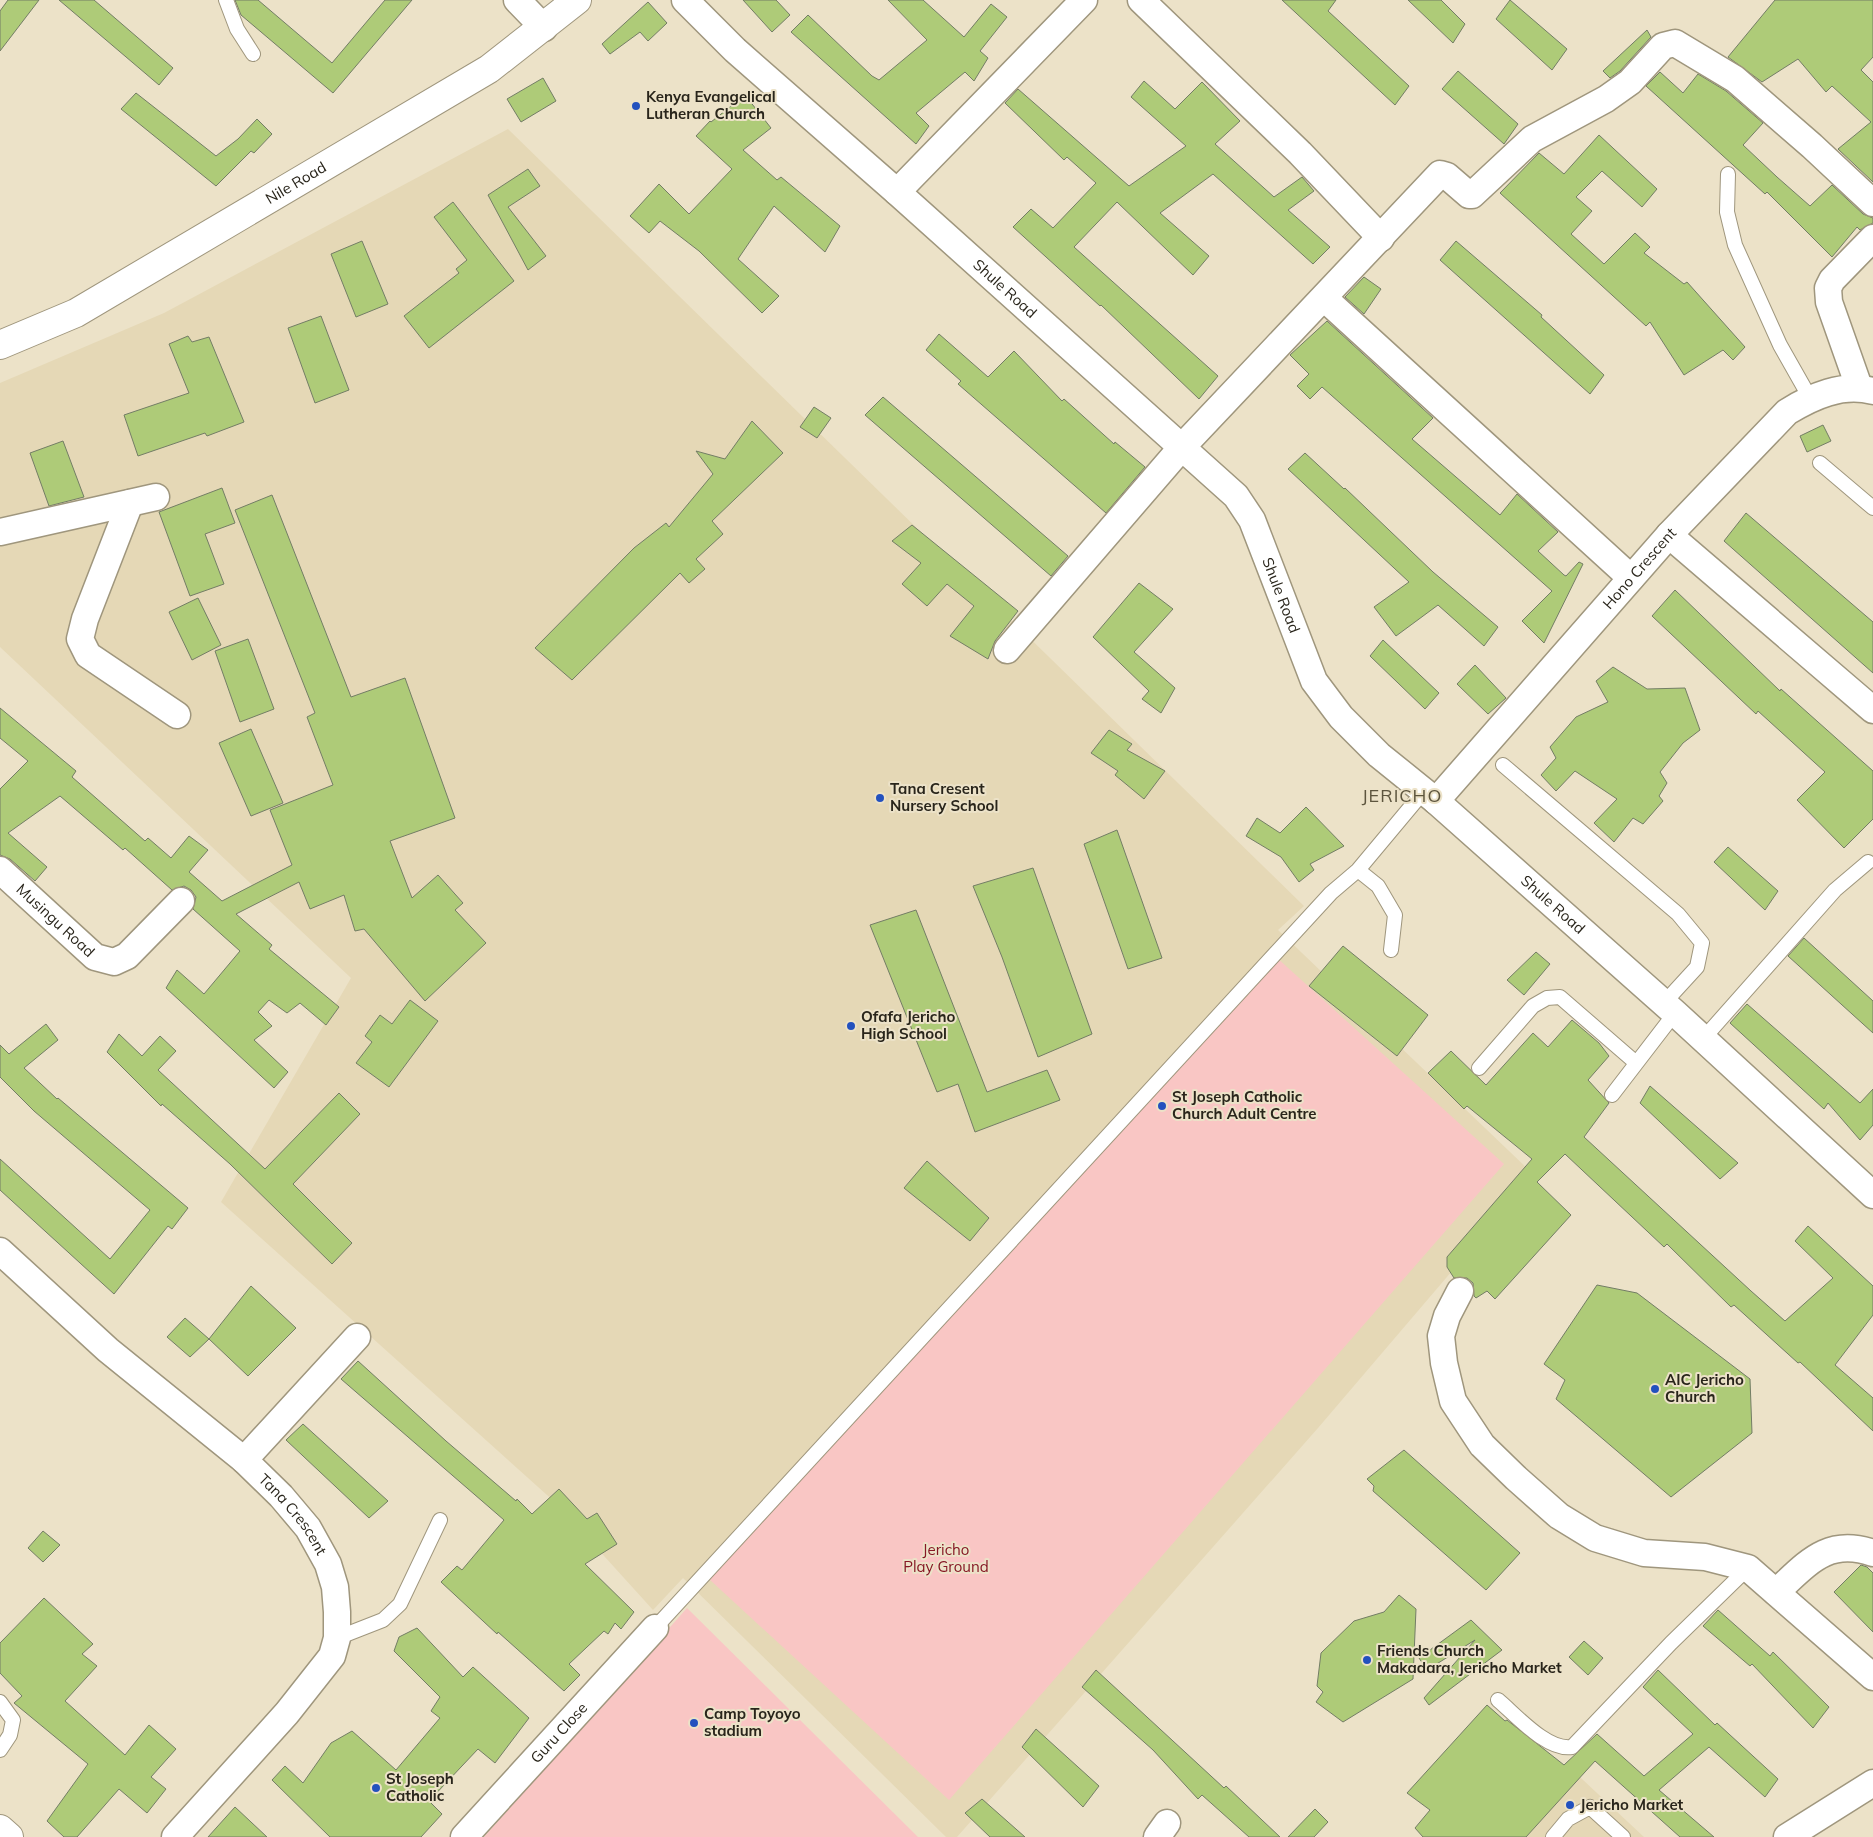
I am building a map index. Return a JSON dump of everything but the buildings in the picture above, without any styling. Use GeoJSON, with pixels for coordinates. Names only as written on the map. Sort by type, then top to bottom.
{"type":"FeatureCollection","features":[{"type":"Feature","properties":{"kind":"street"},"geometry":{"type":"LineString","coordinates":[[517,0],[544,28]]}},
{"type":"Feature","properties":{"kind":"street","name":"Nile Road"},"geometry":{"type":"LineString","coordinates":[[0,345],[76,312],[489,68],[544,28],[577,0]]}},
{"type":"Feature","properties":{"kind":"street","name":"Shule Road"},"geometry":{"type":"LineString","coordinates":[[685,0],[735,50],[897,192],[1236,496],[1252,520],[1314,681],[1341,717],[1379,755],[1430,796],[1669,1008],[1873,1196]]}},
{"type":"Feature","properties":{"kind":"street"},"geometry":{"type":"LineString","coordinates":[[897,192],[1084,0]]}},
{"type":"Feature","properties":{"kind":"street"},"geometry":{"type":"LineString","coordinates":[[1141,0],[1300,153],[1381,238]]}},
{"type":"Feature","properties":{"kind":"street"},"geometry":{"type":"LineString","coordinates":[[1007,650],[1182,447],[1440,174],[1447,176],[1469,195],[1472,195],[1532,139],[1606,99],[1630,82],[1668,43],[1675,43],[1734,79],[1812,146],[1873,203]]}},
{"type":"Feature","properties":{"kind":"street"},"geometry":{"type":"LineString","coordinates":[[1866,389],[1830,302],[1828,288],[1832,280],[1873,238]]}},
{"type":"Feature","properties":{"kind":"street"},"geometry":{"type":"LineString","coordinates":[[1324,298],[1631,578]]}},
{"type":"Feature","properties":{"kind":"street","name":"Hono Crescent"},"geometry":{"type":"LineString","coordinates":[[1430,796],[1669,535],[1787,412],[1810,398],[1831,391],[1866,389]]}},
{"type":"Feature","properties":{"kind":"street"},"geometry":{"type":"LineString","coordinates":[[0,532],[156,497]]}},
{"type":"Feature","properties":{"kind":"street"},"geometry":{"type":"LineString","coordinates":[[130,503],[85,619],[80,639],[88,655],[176,715]]}},
{"type":"Feature","properties":{"kind":"street"},"geometry":{"type":"LineString","coordinates":[[1669,535],[1873,710]]}},
{"type":"Feature","properties":{"kind":"street","name":"Musingu Road"},"geometry":{"type":"LineString","coordinates":[[0,870],[95,957],[114,962],[126,956],[181,901]]}},
{"type":"Feature","properties":{"kind":"street","name":"Tana Crescent"},"geometry":{"type":"LineString","coordinates":[[0,1251],[108,1350],[244,1460],[281,1496],[319,1544],[335,1587],[337,1638],[332,1656],[312,1682],[175,1837]]}},
{"type":"Feature","properties":{"kind":"street"},"geometry":{"type":"LineString","coordinates":[[1460,1291],[1447,1316],[1441,1336],[1444,1363],[1453,1401],[1482,1445],[1516,1478],[1559,1516],[1595,1538],[1644,1553],[1705,1557],[1748,1568],[1873,1677]]}},
{"type":"Feature","properties":{"kind":"street"},"geometry":{"type":"LineString","coordinates":[[244,1460],[358,1337]]}},
{"type":"Feature","properties":{"kind":"street"},"geometry":{"type":"LineString","coordinates":[[1776,1592],[1818,1554],[1839,1548],[1860,1548],[1873,1553]]}},
{"type":"Feature","properties":{"kind":"street","name":"Guru Close"},"geometry":{"type":"LineString","coordinates":[[464,1837],[656,1628]]}},
{"type":"Feature","properties":{"kind":"street"},"geometry":{"type":"LineString","coordinates":[[1786,1837],[1873,1783]]}},
{"type":"Feature","properties":{"kind":"street"},"geometry":{"type":"LineString","coordinates":[[0,1829],[9,1837]]}},
{"type":"Feature","properties":{"kind":"lane"},"geometry":{"type":"LineString","coordinates":[[226,0],[237,30],[253,54]]}},
{"type":"Feature","properties":{"kind":"lane"},"geometry":{"type":"LineString","coordinates":[[1728,174],[1727,212],[1734,245],[1780,345],[1810,398]]}},
{"type":"Feature","properties":{"kind":"lane"},"geometry":{"type":"LineString","coordinates":[[1820,463],[1873,508]]}},
{"type":"Feature","properties":{"kind":"lane"},"geometry":{"type":"LineString","coordinates":[[1503,765],[1678,914],[1702,943],[1697,967],[1612,1095]]}},
{"type":"Feature","properties":{"kind":"lane"},"geometry":{"type":"LineString","coordinates":[[656,1628],[1331,893],[1358,870],[1430,796]]}},
{"type":"Feature","properties":{"kind":"lane"},"geometry":{"type":"LineString","coordinates":[[1703,1039],[1835,890],[1868,862]]}},
{"type":"Feature","properties":{"kind":"lane"},"geometry":{"type":"LineString","coordinates":[[1358,870],[1378,886],[1395,915],[1391,950]]}},
{"type":"Feature","properties":{"kind":"lane"},"geometry":{"type":"LineString","coordinates":[[1479,1068],[1533,1006],[1548,998],[1560,997],[1635,1062]]}},
{"type":"Feature","properties":{"kind":"lane"},"geometry":{"type":"LineString","coordinates":[[337,1638],[383,1620],[400,1604],[440,1520]]}},
{"type":"Feature","properties":{"kind":"lane"},"geometry":{"type":"LineString","coordinates":[[1498,1700],[1545,1741],[1564,1749],[1572,1747],[1671,1643],[1748,1568]]}},
{"type":"Feature","properties":{"kind":"lane"},"geometry":{"type":"LineString","coordinates":[[0,1702],[12,1720],[10,1735],[0,1750]]}},
{"type":"Feature","properties":{"kind":"lane"},"geometry":{"type":"LineString","coordinates":[[1553,1837],[1568,1819],[1590,1807],[1624,1837]]}},
{"type":"Feature","properties":{"kind":"shaded area","name":"Ofafa Jericho High School"},"geometry":{"type":"Polygon","coordinates":[[[508,129],[1304,906],[1278,930],[1534,1175],[1318,1428],[957,1837],[946,1837],[683,1578],[653,1610],[557,1504],[221,1202],[351,978],[0,647],[0,383],[164,313],[508,129]]]}},
{"type":"Feature","properties":{"kind":"shaded area","name":"Jericho Market"},"geometry":{"type":"Polygon","coordinates":[[[1566,1764],[1644,1837],[1501,1837],[1566,1764]]]}},
{"type":"Feature","properties":{"kind":"green space","name":"Jericho Play Ground"},"geometry":{"type":"Polygon","coordinates":[[[1276,957],[1504,1164],[949,1800],[709,1579],[1276,957]]]}},
{"type":"Feature","properties":{"kind":"green space","name":"Camp Toyoyo stadium"},"geometry":{"type":"Polygon","coordinates":[[[687,1608],[918,1837],[484,1837],[687,1608]]]}},
{"type":"Feature","properties":{"kind":"place","name":"Kenya Evangelical Lutheran Church"},"geometry":{"type":"Point","coordinates":[636,106]}},
{"type":"Feature","properties":{"kind":"place","name":"Tana Cresent Nursery School"},"geometry":{"type":"Point","coordinates":[880,798]}},
{"type":"Feature","properties":{"kind":"place","name":"Ofafa Jericho High School"},"geometry":{"type":"Point","coordinates":[851,1026]}},
{"type":"Feature","properties":{"kind":"place","name":"St Joseph Catholic Church Adult Centre"},"geometry":{"type":"Point","coordinates":[1162,1106]}},
{"type":"Feature","properties":{"kind":"place","name":"AIC Jericho Church"},"geometry":{"type":"Point","coordinates":[1655,1389]}},
{"type":"Feature","properties":{"kind":"place","name":"Friends Church Makadara, Jericho Market"},"geometry":{"type":"Point","coordinates":[1367,1660]}},
{"type":"Feature","properties":{"kind":"place","name":"Camp Toyoyo stadium"},"geometry":{"type":"Point","coordinates":[694,1723]}},
{"type":"Feature","properties":{"kind":"place","name":"St Joseph Catholic"},"geometry":{"type":"Point","coordinates":[376,1788]}},
{"type":"Feature","properties":{"kind":"place","name":"Jericho Market"},"geometry":{"type":"Point","coordinates":[1570,1805]}},
{"type":"Feature","properties":{"kind":"district","name":"JERICHO"},"geometry":{"type":"Point","coordinates":[1402,796]}}]}
